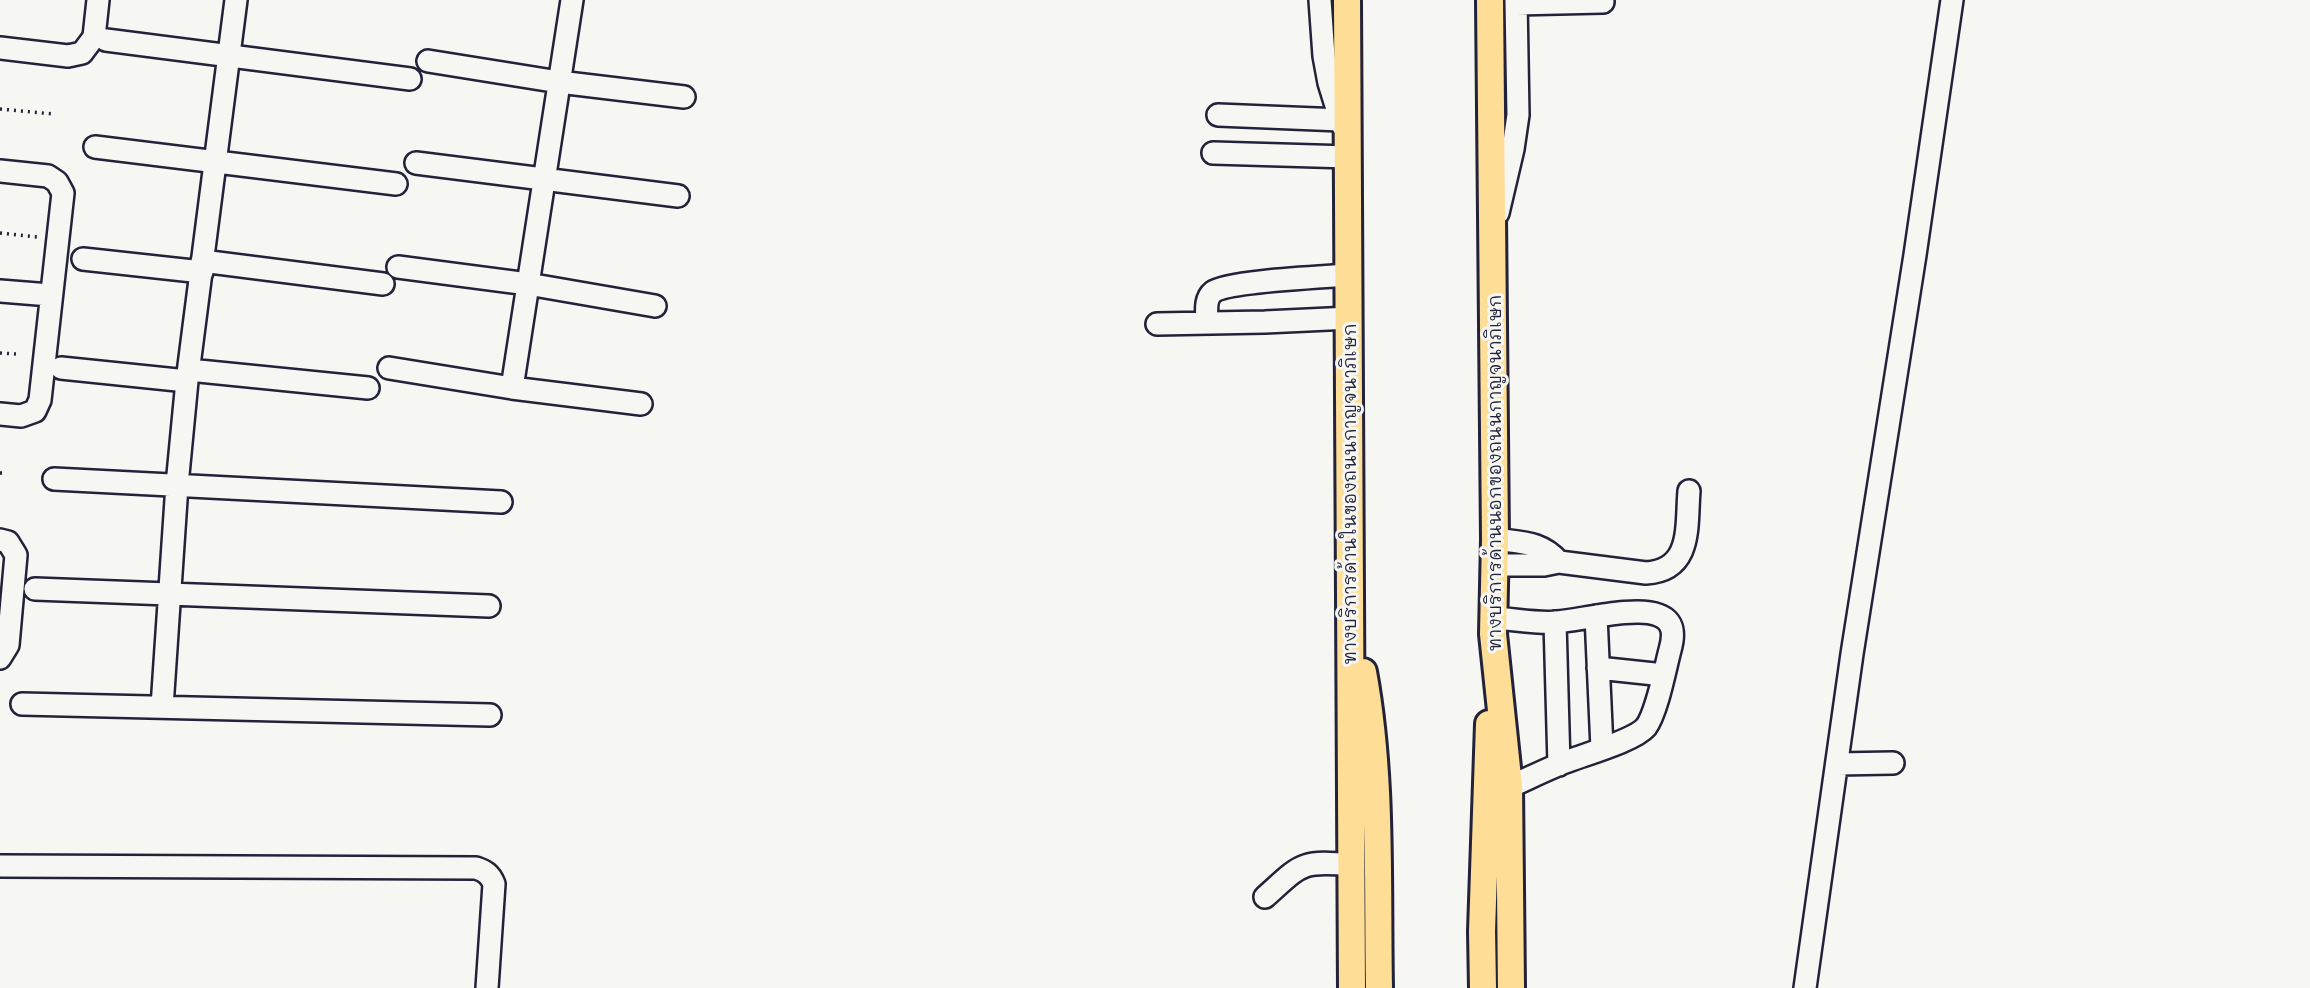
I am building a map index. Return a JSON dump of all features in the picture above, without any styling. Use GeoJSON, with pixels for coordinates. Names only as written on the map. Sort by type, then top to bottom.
{"type":"FeatureCollection","features":[{"type":"Feature","properties":{"kind":"main road","name":"ทางบริการด้านในของถนนกาญจนาภิเษก"},"geometry":{"type":"LineString","coordinates":[[1347,0],[1352,988]]}},
{"type":"Feature","properties":{"kind":"main road","name":"ทางบริการด้านนอกของถนนกาญจนาภิเษก"},"geometry":{"type":"LineString","coordinates":[[1490,0],[1494,231],[1493,626],[1509,787],[1511,988]]}},
{"type":"Feature","properties":{"kind":"main road"},"geometry":{"type":"LineString","coordinates":[[1351,601],[1369,702],[1375,779],[1379,988]]}},
{"type":"Feature","properties":{"kind":"main road"},"geometry":{"type":"LineString","coordinates":[[1483,988],[1486,784],[1493,626]]}},
{"type":"Feature","properties":{"kind":"street"},"geometry":{"type":"LineString","coordinates":[[0,48],[68,56],[82,53],[94,37],[98,0]]}},
{"type":"Feature","properties":{"kind":"street"},"geometry":{"type":"LineString","coordinates":[[162,707],[177,485],[188,375],[236,0]]}},
{"type":"Feature","properties":{"kind":"street"},"geometry":{"type":"LineString","coordinates":[[512,388],[572,0]]}},
{"type":"Feature","properties":{"kind":"street"},"geometry":{"type":"LineString","coordinates":[[1213,153],[1349,152],[1324,57],[1320,0]]}},
{"type":"Feature","properties":{"kind":"street"},"geometry":{"type":"LineString","coordinates":[[1805,988],[1952,0]]}},
{"type":"Feature","properties":{"kind":"street"},"geometry":{"type":"LineString","coordinates":[[1494,231],[1518,115],[1516,2],[1603,2]]}},
{"type":"Feature","properties":{"kind":"street"},"geometry":{"type":"LineString","coordinates":[[106,40],[410,79]]}},
{"type":"Feature","properties":{"kind":"street"},"geometry":{"type":"LineString","coordinates":[[428,61],[559,82],[684,97]]}},
{"type":"Feature","properties":{"kind":"street"},"geometry":{"type":"LineString","coordinates":[[1217,115],[1341,120]]}},
{"type":"Feature","properties":{"kind":"street"},"geometry":{"type":"LineString","coordinates":[[95,147],[396,184]]}},
{"type":"Feature","properties":{"kind":"street"},"geometry":{"type":"LineString","coordinates":[[416,163],[678,196]]}},
{"type":"Feature","properties":{"kind":"street"},"geometry":{"type":"LineString","coordinates":[[0,171],[48,176],[57,182],[63,193],[40,400],[35,411],[21,416],[0,414]]}},
{"type":"Feature","properties":{"kind":"street"},"geometry":{"type":"LineString","coordinates":[[83,259],[383,284]]}},
{"type":"Feature","properties":{"kind":"street"},"geometry":{"type":"LineString","coordinates":[[398,267],[528,284],[654,306]]}},
{"type":"Feature","properties":{"kind":"street"},"geometry":{"type":"LineString","coordinates":[[1207,323],[1208,299],[1212,293],[1221,289],[1242,284],[1349,275]]}},
{"type":"Feature","properties":{"kind":"street"},"geometry":{"type":"LineString","coordinates":[[0,291],[50,295]]}},
{"type":"Feature","properties":{"kind":"street"},"geometry":{"type":"LineString","coordinates":[[1157,324],[1350,318]]}},
{"type":"Feature","properties":{"kind":"street"},"geometry":{"type":"LineString","coordinates":[[61,368],[368,388]]}},
{"type":"Feature","properties":{"kind":"street"},"geometry":{"type":"LineString","coordinates":[[389,368],[512,388],[641,404]]}},
{"type":"Feature","properties":{"kind":"street"},"geometry":{"type":"LineString","coordinates":[[54,479],[501,502]]}},
{"type":"Feature","properties":{"kind":"street"},"geometry":{"type":"LineString","coordinates":[[1495,552],[1540,546],[1559,562],[1646,573],[1659,572],[1670,567],[1680,556],[1685,542],[1689,491]]}},
{"type":"Feature","properties":{"kind":"street"},"geometry":{"type":"LineString","coordinates":[[0,540],[8,542],[16,555],[8,645],[0,658]]}},
{"type":"Feature","properties":{"kind":"street"},"geometry":{"type":"LineString","coordinates":[[34,589],[489,606]]}},
{"type":"Feature","properties":{"kind":"street"},"geometry":{"type":"LineString","coordinates":[[1493,626],[1647,612],[1668,621],[1673,638],[1664,675],[1646,727],[1632,737],[1509,787]]}},
{"type":"Feature","properties":{"kind":"street"},"geometry":{"type":"LineString","coordinates":[[1596,616],[1602,748]]}},
{"type":"Feature","properties":{"kind":"street"},"geometry":{"type":"LineString","coordinates":[[1555,622],[1559,765]]}},
{"type":"Feature","properties":{"kind":"street"},"geometry":{"type":"LineString","coordinates":[[1598,668],[1664,675]]}},
{"type":"Feature","properties":{"kind":"street"},"geometry":{"type":"LineString","coordinates":[[22,704],[490,715]]}},
{"type":"Feature","properties":{"kind":"street"},"geometry":{"type":"LineString","coordinates":[[1838,764],[1893,763]]}},
{"type":"Feature","properties":{"kind":"street"},"geometry":{"type":"LineString","coordinates":[[1265,897],[1307,863],[1351,865]]}},
{"type":"Feature","properties":{"kind":"street"},"geometry":{"type":"LineString","coordinates":[[0,866],[475,867],[485,871],[494,884],[487,988]]}},
{"type":"Feature","properties":{"kind":"path"},"geometry":{"type":"LineString","coordinates":[[0,109],[53,114]]}},
{"type":"Feature","properties":{"kind":"path"},"geometry":{"type":"LineString","coordinates":[[0,233],[37,237]]}},
{"type":"Feature","properties":{"kind":"path"},"geometry":{"type":"LineString","coordinates":[[0,353],[16,354]]}}]}
